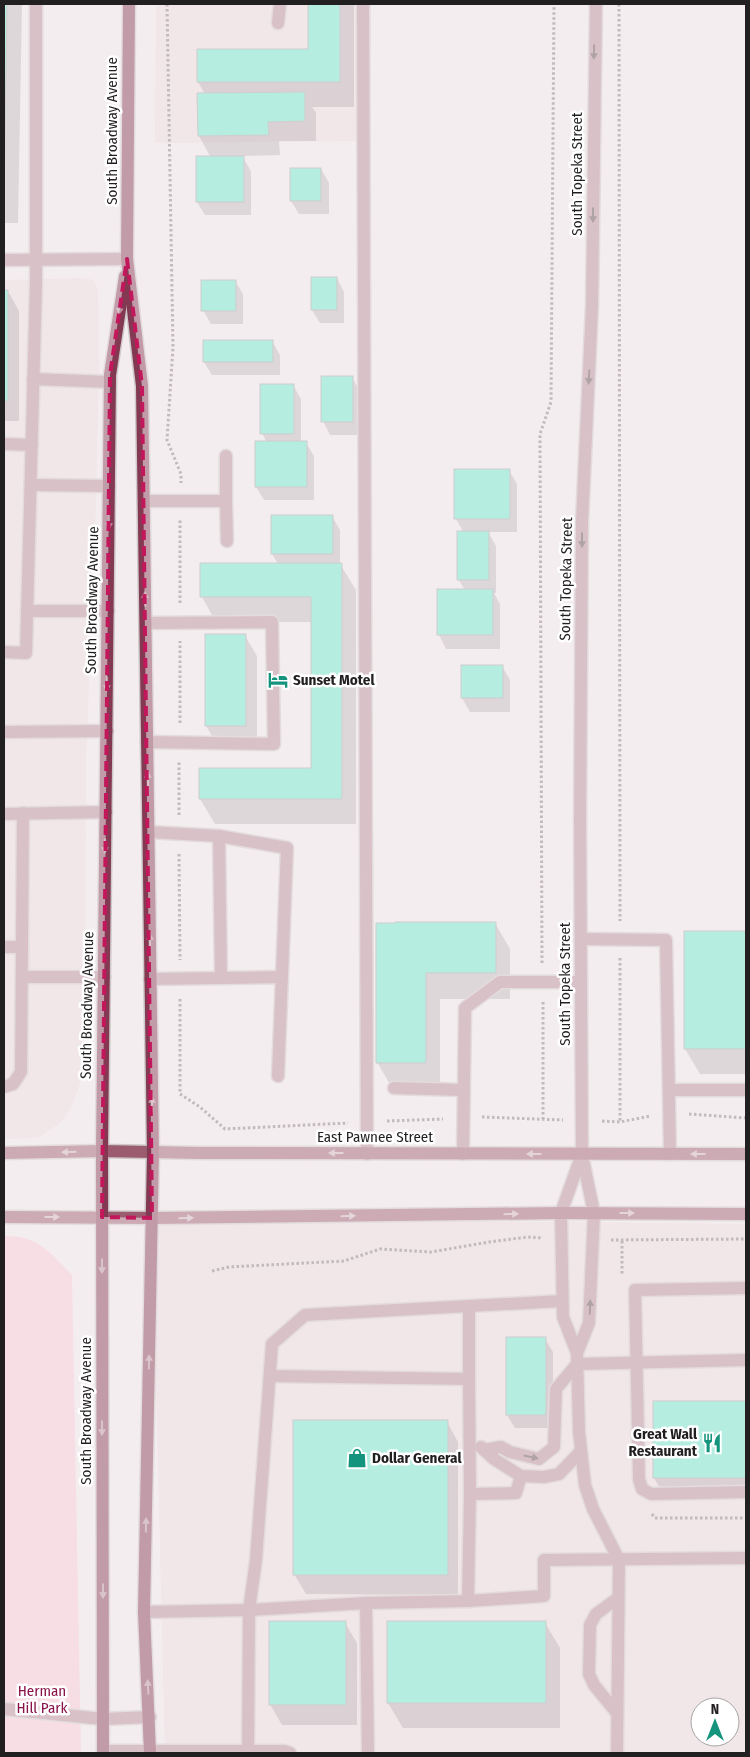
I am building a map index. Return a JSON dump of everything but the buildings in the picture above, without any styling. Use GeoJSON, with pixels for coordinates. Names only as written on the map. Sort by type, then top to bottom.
{"type":"FeatureCollection","features":[{"type":"Feature","properties":{"kind":"main road","name":"South Broadway Avenue"},"geometry":{"type":"LineString","coordinates":[[129,4],[127,259],[142,386],[153,1153],[144,1612],[150,1717],[150,1753]]}},
{"type":"Feature","properties":{"kind":"main road","name":"South Broadway Avenue"},"geometry":{"type":"LineString","coordinates":[[103,1752],[102,1151],[110,382],[127,259]]}},
{"type":"Feature","properties":{"kind":"main road","name":"East Pawnee Street"},"geometry":{"type":"LineString","coordinates":[[4,1153],[102,1151],[367,1154],[746,1154]]}},
{"type":"Feature","properties":{"kind":"main road"},"geometry":{"type":"LineString","coordinates":[[4,1216],[152,1218],[561,1213],[746,1214]]}},
{"type":"Feature","properties":{"kind":"street"},"geometry":{"type":"LineString","coordinates":[[4,652],[26,653],[36,260],[36,4]]}},
{"type":"Feature","properties":{"kind":"street"},"geometry":{"type":"LineString","coordinates":[[278,23],[280,4]]}},
{"type":"Feature","properties":{"kind":"street"},"geometry":{"type":"LineString","coordinates":[[363,4],[367,1154]]}},
{"type":"Feature","properties":{"kind":"street","name":"South Topeka Street"},"geometry":{"type":"LineString","coordinates":[[582,1154],[580,819],[582,522],[592,306],[596,4]]}},
{"type":"Feature","properties":{"kind":"street"},"geometry":{"type":"LineString","coordinates":[[4,260],[127,259]]}},
{"type":"Feature","properties":{"kind":"street"},"geometry":{"type":"LineString","coordinates":[[33,379],[110,382]]}},
{"type":"Feature","properties":{"kind":"street"},"geometry":{"type":"LineString","coordinates":[[4,444],[32,444]]}},
{"type":"Feature","properties":{"kind":"street"},"geometry":{"type":"LineString","coordinates":[[226,456],[227,541]]}},
{"type":"Feature","properties":{"kind":"street"},"geometry":{"type":"LineString","coordinates":[[31,485],[109,486]]}},
{"type":"Feature","properties":{"kind":"street"},"geometry":{"type":"LineString","coordinates":[[144,501],[226,501]]}},
{"type":"Feature","properties":{"kind":"street"},"geometry":{"type":"LineString","coordinates":[[27,611],[108,611]]}},
{"type":"Feature","properties":{"kind":"street"},"geometry":{"type":"LineString","coordinates":[[146,623],[272,622],[274,744],[147,742]]}},
{"type":"Feature","properties":{"kind":"street"},"geometry":{"type":"LineString","coordinates":[[4,732],[107,731]]}},
{"type":"Feature","properties":{"kind":"street"},"geometry":{"type":"LineString","coordinates":[[4,814],[106,812]]}},
{"type":"Feature","properties":{"kind":"street"},"geometry":{"type":"LineString","coordinates":[[4,1087],[13,1084],[21,1072],[23,813]]}},
{"type":"Feature","properties":{"kind":"street"},"geometry":{"type":"LineString","coordinates":[[149,832],[219,836],[287,848],[280,977],[278,1076]]}},
{"type":"Feature","properties":{"kind":"street"},"geometry":{"type":"LineString","coordinates":[[219,836],[221,978]]}},
{"type":"Feature","properties":{"kind":"street"},"geometry":{"type":"LineString","coordinates":[[580,939],[666,940],[670,1154]]}},
{"type":"Feature","properties":{"kind":"street"},"geometry":{"type":"LineString","coordinates":[[4,947],[22,947]]}},
{"type":"Feature","properties":{"kind":"street"},"geometry":{"type":"LineString","coordinates":[[22,977],[104,976]]}},
{"type":"Feature","properties":{"kind":"street"},"geometry":{"type":"LineString","coordinates":[[150,979],[280,977]]}},
{"type":"Feature","properties":{"kind":"street"},"geometry":{"type":"LineString","coordinates":[[463,1154],[464,1008],[500,982],[581,982]]}},
{"type":"Feature","properties":{"kind":"street"},"geometry":{"type":"LineString","coordinates":[[394,1088],[464,1090]]}},
{"type":"Feature","properties":{"kind":"street"},"geometry":{"type":"LineString","coordinates":[[669,1090],[746,1090]]}},
{"type":"Feature","properties":{"kind":"street"},"geometry":{"type":"LineString","coordinates":[[582,1154],[561,1213],[562,1301],[563,1317],[577,1359],[579,1432],[586,1485],[593,1508],[619,1560],[617,1753]]}},
{"type":"Feature","properties":{"kind":"street"},"geometry":{"type":"LineString","coordinates":[[484,1450],[501,1448],[539,1459],[554,1447],[556,1389],[577,1359],[589,1323],[594,1213],[582,1154]]}},
{"type":"Feature","properties":{"kind":"street"},"geometry":{"type":"LineString","coordinates":[[746,1288],[636,1290],[639,1479],[642,1489],[651,1494],[746,1492]]}},
{"type":"Feature","properties":{"kind":"street"},"geometry":{"type":"LineString","coordinates":[[248,1751],[249,1610],[256,1560],[272,1344],[305,1315],[562,1301]]}},
{"type":"Feature","properties":{"kind":"street"},"geometry":{"type":"LineString","coordinates":[[468,1601],[470,1494],[469,1306]]}},
{"type":"Feature","properties":{"kind":"street"},"geometry":{"type":"LineString","coordinates":[[577,1359],[637,1361],[746,1360]]}},
{"type":"Feature","properties":{"kind":"street"},"geometry":{"type":"LineString","coordinates":[[270,1376],[469,1379]]}},
{"type":"Feature","properties":{"kind":"street"},"geometry":{"type":"LineString","coordinates":[[469,1437],[494,1459],[521,1476],[544,1477],[559,1474],[581,1452]]}},
{"type":"Feature","properties":{"kind":"street"},"geometry":{"type":"LineString","coordinates":[[470,1494],[516,1493],[521,1476]]}},
{"type":"Feature","properties":{"kind":"street"},"geometry":{"type":"LineString","coordinates":[[144,1612],[249,1610],[544,1596],[544,1560],[746,1558]]}},
{"type":"Feature","properties":{"kind":"street"},"geometry":{"type":"LineString","coordinates":[[617,1713],[594,1685],[589,1674],[590,1624],[596,1614],[618,1598]]}},
{"type":"Feature","properties":{"kind":"street"},"geometry":{"type":"LineString","coordinates":[[366,1603],[368,1753]]}},
{"type":"Feature","properties":{"kind":"street"},"geometry":{"type":"LineString","coordinates":[[4,1709],[103,1719],[150,1717]]}},
{"type":"Feature","properties":{"kind":"street"},"geometry":{"type":"LineString","coordinates":[[103,1752],[284,1751],[290,1753]]}},
{"type":"Feature","properties":{"kind":"path"},"geometry":{"type":"LineString","coordinates":[[543,1119],[540,434],[551,402],[554,4]]}},
{"type":"Feature","properties":{"kind":"path"},"geometry":{"type":"LineString","coordinates":[[619,4],[620,1122]]}},
{"type":"Feature","properties":{"kind":"path"},"geometry":{"type":"LineString","coordinates":[[212,1271],[230,1267],[344,1261],[380,1249],[431,1252],[528,1237],[561,1238]]}},
{"type":"Feature","properties":{"kind":"path"},"geometry":{"type":"LineString","coordinates":[[593,1240],[746,1239]]}},
{"type":"Feature","properties":{"kind":"highlighted area"},"geometry":{"type":"Polygon","coordinates":[[[127,259],[142,386],[152,1218],[102,1217],[110,375],[127,259]]]}},
{"type":"Feature","properties":{"kind":"shaded area"},"geometry":{"type":"Polygon","coordinates":[[[156,4],[371,4],[370,141],[155,143],[156,4]]]}},
{"type":"Feature","properties":{"kind":"shaded area"},"geometry":{"type":"Polygon","coordinates":[[[81,278],[94,280],[98,290],[99,368],[95,537],[86,758],[85,1058],[79,1087],[71,1108],[60,1123],[38,1138],[4,1139],[4,280],[81,278]]]}},
{"type":"Feature","properties":{"kind":"shaded area"},"geometry":{"type":"Polygon","coordinates":[[[152,1218],[746,1224],[746,1753],[165,1753],[152,1218]]]}},
{"type":"Feature","properties":{"kind":"green space","name":"Herman Hill Park"},"geometry":{"type":"Polygon","coordinates":[[[4,1236],[16,1236],[35,1242],[50,1253],[72,1275],[81,1753],[4,1753],[4,1236]]]}},
{"type":"Feature","properties":{"kind":"place","name":"Sunset Motel"},"geometry":{"type":"Point","coordinates":[278,680]}},
{"type":"Feature","properties":{"kind":"place","name":"Great Wall Restaurant"},"geometry":{"type":"Point","coordinates":[712,1443]}},
{"type":"Feature","properties":{"kind":"place","name":"Dollar General"},"geometry":{"type":"Point","coordinates":[357,1458]}}]}
